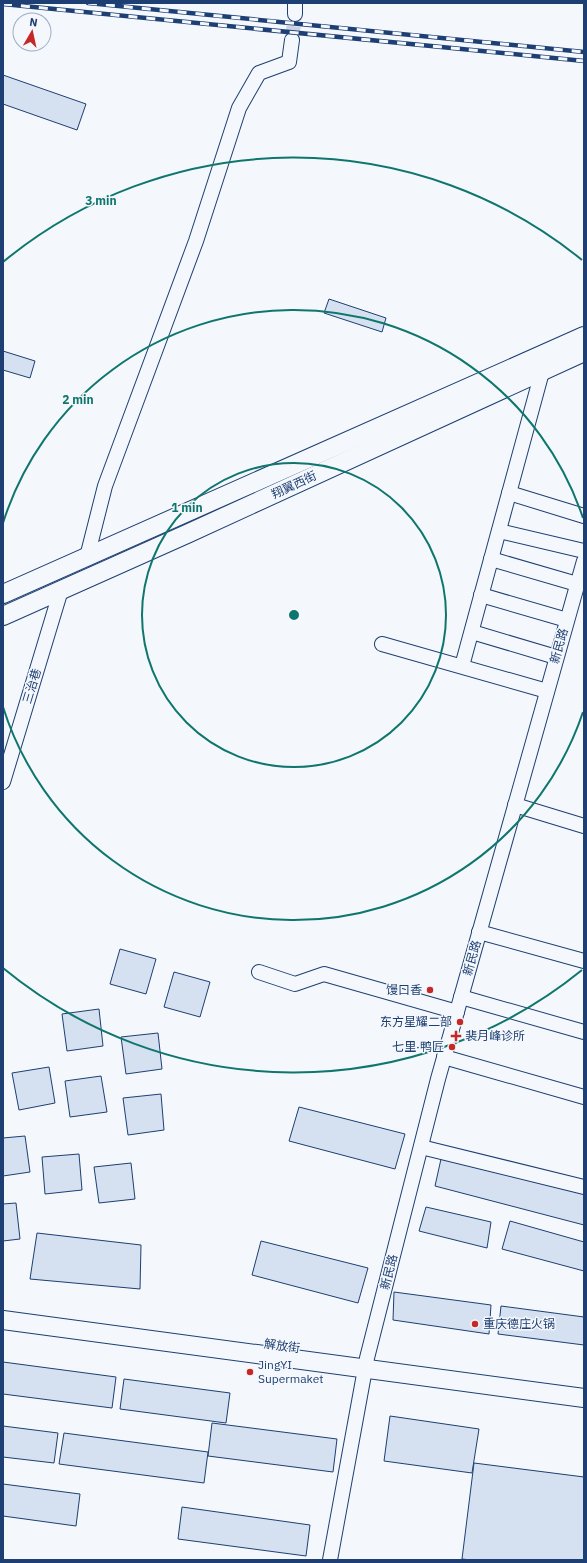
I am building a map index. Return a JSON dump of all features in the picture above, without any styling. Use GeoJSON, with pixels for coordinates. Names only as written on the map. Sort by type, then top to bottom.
{"type":"FeatureCollection","features":[{"type":"Feature","properties":{"kind":"main road","name":"翔翼西街"},"geometry":{"type":"LineString","coordinates":[[3,594],[584,336]]}},
{"type":"Feature","properties":{"kind":"main road","name":"翔翼西街"},"geometry":{"type":"LineString","coordinates":[[3,616],[584,352]]}},
{"type":"Feature","properties":{"kind":"main road","name":"解放街"},"geometry":{"type":"LineString","coordinates":[[3,1309],[366,1363],[584,1387]]}},
{"type":"Feature","properties":{"kind":"main road"},"geometry":{"type":"LineString","coordinates":[[3,1320],[366,1363],[584,1398]]}},
{"type":"Feature","properties":{"kind":"street"},"geometry":{"type":"LineString","coordinates":[[87,557],[105,486],[193,248],[239,108],[259,73],[289,62],[292,40]]}},
{"type":"Feature","properties":{"kind":"street"},"geometry":{"type":"LineString","coordinates":[[462,666],[542,372]]}},
{"type":"Feature","properties":{"kind":"street"},"geometry":{"type":"LineString","coordinates":[[509,493],[584,516]]}},
{"type":"Feature","properties":{"kind":"street"},"geometry":{"type":"LineString","coordinates":[[499,531],[584,551]]}},
{"type":"Feature","properties":{"kind":"street"},"geometry":{"type":"LineString","coordinates":[[491,559],[577,584]]}},
{"type":"Feature","properties":{"kind":"street","name":"新民路"},"geometry":{"type":"LineString","coordinates":[[330,1560],[366,1363],[444,1057],[584,561]]}},
{"type":"Feature","properties":{"kind":"street","name":"三治巷"},"geometry":{"type":"LineString","coordinates":[[3,782],[61,590]]}},
{"type":"Feature","properties":{"kind":"street"},"geometry":{"type":"LineString","coordinates":[[481,595],[567,620]]}},
{"type":"Feature","properties":{"kind":"street"},"geometry":{"type":"LineString","coordinates":[[472,632],[556,657]]}},
{"type":"Feature","properties":{"kind":"street"},"geometry":{"type":"LineString","coordinates":[[382,644],[547,691]]}},
{"type":"Feature","properties":{"kind":"street"},"geometry":{"type":"LineString","coordinates":[[515,805],[584,826]]}},
{"type":"Feature","properties":{"kind":"street"},"geometry":{"type":"LineString","coordinates":[[479,932],[584,961]]}},
{"type":"Feature","properties":{"kind":"street"},"geometry":{"type":"LineString","coordinates":[[259,972],[295,984],[324,974],[457,1012]]}},
{"type":"Feature","properties":{"kind":"street"},"geometry":{"type":"LineString","coordinates":[[461,997],[584,1032]]}},
{"type":"Feature","properties":{"kind":"street"},"geometry":{"type":"LineString","coordinates":[[444,1057],[584,1097]]}},
{"type":"Feature","properties":{"kind":"street"},"geometry":{"type":"LineString","coordinates":[[421,1147],[584,1187]]}},
{"type":"Feature","properties":{"kind":"building"},"geometry":{"type":"Polygon","coordinates":[[[3,75],[86,104],[77,130],[3,104],[3,75]]]}},
{"type":"Feature","properties":{"kind":"building"},"geometry":{"type":"Polygon","coordinates":[[[329,299],[386,318],[382,332],[324,313],[329,299]]]}},
{"type":"Feature","properties":{"kind":"building"},"geometry":{"type":"Polygon","coordinates":[[[3,351],[35,361],[30,378],[3,370],[3,351]]]}},
{"type":"Feature","properties":{"kind":"building"},"geometry":{"type":"Polygon","coordinates":[[[120,949],[156,959],[146,994],[110,984],[120,949]]]}},
{"type":"Feature","properties":{"kind":"building"},"geometry":{"type":"Polygon","coordinates":[[[174,972],[210,982],[200,1017],[164,1007],[174,972]]]}},
{"type":"Feature","properties":{"kind":"building"},"geometry":{"type":"Polygon","coordinates":[[[99,1009],[103,1046],[67,1051],[62,1014],[99,1009]]]}},
{"type":"Feature","properties":{"kind":"building"},"geometry":{"type":"Polygon","coordinates":[[[158,1033],[162,1069],[126,1074],[121,1037],[158,1033]]]}},
{"type":"Feature","properties":{"kind":"building"},"geometry":{"type":"Polygon","coordinates":[[[49,1067],[55,1103],[19,1110],[12,1073],[49,1067]]]}},
{"type":"Feature","properties":{"kind":"building"},"geometry":{"type":"Polygon","coordinates":[[[101,1076],[107,1112],[70,1117],[65,1081],[101,1076]]]}},
{"type":"Feature","properties":{"kind":"building"},"geometry":{"type":"Polygon","coordinates":[[[161,1094],[164,1130],[128,1135],[123,1098],[161,1094]]]}},
{"type":"Feature","properties":{"kind":"building"},"geometry":{"type":"Polygon","coordinates":[[[299,1107],[405,1134],[395,1169],[289,1141],[299,1107]]]}},
{"type":"Feature","properties":{"kind":"building"},"geometry":{"type":"Polygon","coordinates":[[[25,1136],[30,1172],[3,1176],[3,1138],[25,1136]]]}},
{"type":"Feature","properties":{"kind":"building"},"geometry":{"type":"Polygon","coordinates":[[[79,1154],[82,1190],[45,1194],[42,1157],[79,1154]]]}},
{"type":"Feature","properties":{"kind":"building"},"geometry":{"type":"Polygon","coordinates":[[[441,1159],[584,1194],[584,1225],[435,1186],[441,1159]]]}},
{"type":"Feature","properties":{"kind":"building"},"geometry":{"type":"Polygon","coordinates":[[[131,1163],[135,1199],[99,1203],[94,1167],[131,1163]]]}},
{"type":"Feature","properties":{"kind":"building"},"geometry":{"type":"Polygon","coordinates":[[[16,1203],[20,1239],[3,1241],[3,1204],[16,1203]]]}},
{"type":"Feature","properties":{"kind":"building"},"geometry":{"type":"Polygon","coordinates":[[[426,1207],[491,1222],[487,1248],[419,1231],[426,1207]]]}},
{"type":"Feature","properties":{"kind":"building"},"geometry":{"type":"Polygon","coordinates":[[[510,1221],[584,1242],[584,1271],[502,1249],[510,1221]]]}},
{"type":"Feature","properties":{"kind":"building"},"geometry":{"type":"Polygon","coordinates":[[[37,1233],[141,1245],[140,1289],[30,1279],[37,1233]]]}},
{"type":"Feature","properties":{"kind":"building"},"geometry":{"type":"Polygon","coordinates":[[[261,1241],[368,1268],[358,1303],[252,1275],[261,1241]]]}},
{"type":"Feature","properties":{"kind":"building"},"geometry":{"type":"Polygon","coordinates":[[[394,1292],[491,1305],[489,1334],[393,1320],[394,1292]]]}},
{"type":"Feature","properties":{"kind":"building"},"geometry":{"type":"Polygon","coordinates":[[[501,1306],[584,1317],[584,1345],[498,1334],[501,1306]]]}},
{"type":"Feature","properties":{"kind":"building"},"geometry":{"type":"Polygon","coordinates":[[[3,1362],[116,1377],[112,1408],[3,1394],[3,1362]]]}},
{"type":"Feature","properties":{"kind":"building"},"geometry":{"type":"Polygon","coordinates":[[[124,1379],[230,1393],[226,1423],[120,1409],[124,1379]]]}},
{"type":"Feature","properties":{"kind":"building"},"geometry":{"type":"Polygon","coordinates":[[[390,1416],[479,1429],[472,1473],[384,1461],[390,1416]]]}},
{"type":"Feature","properties":{"kind":"building"},"geometry":{"type":"Polygon","coordinates":[[[212,1423],[337,1439],[333,1472],[208,1456],[212,1423]]]}},
{"type":"Feature","properties":{"kind":"building"},"geometry":{"type":"Polygon","coordinates":[[[3,1426],[58,1433],[54,1463],[3,1457],[3,1426]]]}},
{"type":"Feature","properties":{"kind":"building"},"geometry":{"type":"Polygon","coordinates":[[[64,1433],[208,1452],[204,1483],[59,1464],[64,1433]]]}},
{"type":"Feature","properties":{"kind":"building"},"geometry":{"type":"Polygon","coordinates":[[[474,1463],[584,1477],[584,1560],[462,1559],[474,1463]]]}},
{"type":"Feature","properties":{"kind":"building"},"geometry":{"type":"Polygon","coordinates":[[[3,1484],[80,1494],[76,1526],[3,1516],[3,1484]]]}},
{"type":"Feature","properties":{"kind":"building"},"geometry":{"type":"Polygon","coordinates":[[[182,1507],[310,1525],[306,1556],[178,1539],[182,1507]]]}},
{"type":"Feature","properties":{"kind":"tunnel"},"geometry":{"type":"LineString","coordinates":[[292,40],[295,14]]}},
{"type":"Feature","properties":{"kind":"railway"},"geometry":{"type":"LineString","coordinates":[[88,3],[584,52]]}},
{"type":"Feature","properties":{"kind":"railway"},"geometry":{"type":"LineString","coordinates":[[3,4],[584,61]]}},
{"type":"Feature","properties":{"kind":"place","name":"馒口香"},"geometry":{"type":"Point","coordinates":[430,990]}},
{"type":"Feature","properties":{"kind":"place","name":"东方星耀二部"},"geometry":{"type":"Point","coordinates":[460,1022]}},
{"type":"Feature","properties":{"kind":"place","name":"裴月峰诊所"},"geometry":{"type":"Point","coordinates":[456,1036]}},
{"type":"Feature","properties":{"kind":"place","name":"七里·鸭匠"},"geometry":{"type":"Point","coordinates":[452,1047]}},
{"type":"Feature","properties":{"kind":"place","name":"重庆德庄火锅"},"geometry":{"type":"Point","coordinates":[475,1324]}},
{"type":"Feature","properties":{"kind":"place","name":"JingYI Supermaket"},"geometry":{"type":"Point","coordinates":[250,1372]}}]}
